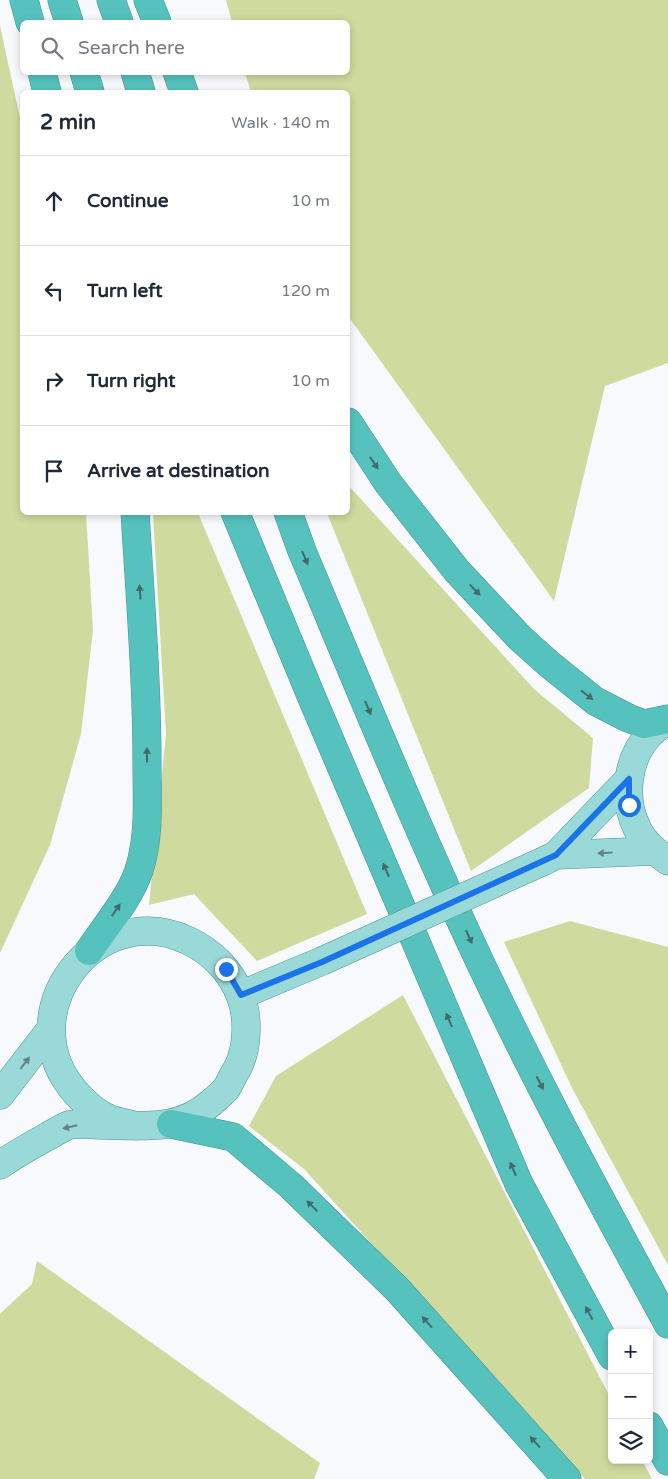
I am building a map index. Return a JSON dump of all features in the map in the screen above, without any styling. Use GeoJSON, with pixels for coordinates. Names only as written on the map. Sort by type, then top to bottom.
{"type":"FeatureCollection","features":[{"type":"Feature","properties":{"kind":"highway"},"geometry":{"type":"LineString","coordinates":[[24,0],[29,20]]}},
{"type":"Feature","properties":{"kind":"highway"},"geometry":{"type":"LineString","coordinates":[[62,0],[68,20]]}},
{"type":"Feature","properties":{"kind":"highway"},"geometry":{"type":"LineString","coordinates":[[111,0],[118,20]]}},
{"type":"Feature","properties":{"kind":"highway"},"geometry":{"type":"LineString","coordinates":[[148,0],[156,20]]}},
{"type":"Feature","properties":{"kind":"highway"},"geometry":{"type":"LineString","coordinates":[[43,75],[46,90]]}},
{"type":"Feature","properties":{"kind":"highway"},"geometry":{"type":"LineString","coordinates":[[85,75],[89,90]]}},
{"type":"Feature","properties":{"kind":"highway"},"geometry":{"type":"LineString","coordinates":[[136,75],[140,90]]}},
{"type":"Feature","properties":{"kind":"highway"},"geometry":{"type":"LineString","coordinates":[[178,75],[183,90]]}},
{"type":"Feature","properties":{"kind":"highway"},"geometry":{"type":"LineString","coordinates":[[350,425],[388,483],[457,571],[520,638],[595,701],[644,724],[668,719]]}},
{"type":"Feature","properties":{"kind":"highway"},"geometry":{"type":"LineString","coordinates":[[89,951],[131,889],[139,871],[144,850],[147,814],[147,724],[135,515]]}},
{"type":"Feature","properties":{"kind":"highway"},"geometry":{"type":"LineString","coordinates":[[236,515],[519,1184],[608,1349]]}},
{"type":"Feature","properties":{"kind":"highway"},"geometry":{"type":"LineString","coordinates":[[289,515],[413,817],[508,1020],[668,1324]]}},
{"type":"Feature","properties":{"kind":"highway"},"geometry":{"type":"LineString","coordinates":[[171,1124],[233,1137],[291,1186],[397,1289],[567,1479]]}},
{"type":"Feature","properties":{"kind":"highway"},"geometry":{"type":"LineString","coordinates":[[653,1433],[668,1460]]}},
{"type":"Feature","properties":{"kind":"main road"},"geometry":{"type":"LineString","coordinates":[[661,856],[637,828],[629,805],[629,779],[636,755],[650,734],[668,719]]}},
{"type":"Feature","properties":{"kind":"main road"},"geometry":{"type":"LineString","coordinates":[[241,995],[322,962],[550,858],[629,779]]}},
{"type":"Feature","properties":{"kind":"main road"},"geometry":{"type":"LineString","coordinates":[[550,858],[661,856]]}},
{"type":"Feature","properties":{"kind":"main road"},"geometry":{"type":"LineString","coordinates":[[0,1165],[17,1152],[69,1125],[136,1126],[153,1126],[171,1124],[201,1111],[226,1089],[242,1060],[247,1028],[241,995],[226,969],[204,948],[176,935],[146,931],[116,936],[89,951],[68,973],[55,1000],[50,1030],[55,1058],[67,1083],[73,1090],[86,1104],[109,1118],[136,1126]]}},
{"type":"Feature","properties":{"kind":"main road"},"geometry":{"type":"LineString","coordinates":[[0,1094],[50,1030]]}},
{"type":"Feature","properties":{"kind":"green space"},"geometry":{"type":"Polygon","coordinates":[[[226,0],[668,0],[668,363],[605,386],[554,601],[350,319],[350,90],[250,90],[246,75],[350,75],[350,20],[231,20],[226,0]]]}},
{"type":"Feature","properties":{"kind":"green space"},"geometry":{"type":"Polygon","coordinates":[[[0,26],[20,118],[20,515],[86,515],[93,630],[81,734],[50,845],[0,953],[0,26]]]}},
{"type":"Feature","properties":{"kind":"green space"},"geometry":{"type":"Polygon","coordinates":[[[350,487],[534,689],[593,738],[589,788],[471,871],[328,515],[350,515],[350,487]]]}},
{"type":"Feature","properties":{"kind":"green space"},"geometry":{"type":"Polygon","coordinates":[[[153,515],[199,515],[367,914],[257,961],[194,894],[149,905],[166,734],[153,515]]]}},
{"type":"Feature","properties":{"kind":"green space"},"geometry":{"type":"Polygon","coordinates":[[[570,921],[668,947],[668,1265],[572,1088],[504,942],[570,921]]]}},
{"type":"Feature","properties":{"kind":"green space"},"geometry":{"type":"Polygon","coordinates":[[[403,995],[608,1393],[608,1464],[644,1464],[652,1479],[585,1479],[304,1169],[249,1126],[276,1076],[403,995]]]}},
{"type":"Feature","properties":{"kind":"green space"},"geometry":{"type":"Polygon","coordinates":[[[37,1261],[320,1463],[314,1479],[0,1479],[0,1314],[32,1284],[37,1261]]]}},
{"type":"Feature","properties":{"kind":"route"},"geometry":{"type":"LineString","coordinates":[[226,969],[241,995],[322,962],[556,855],[629,779],[629,805]]}}]}
